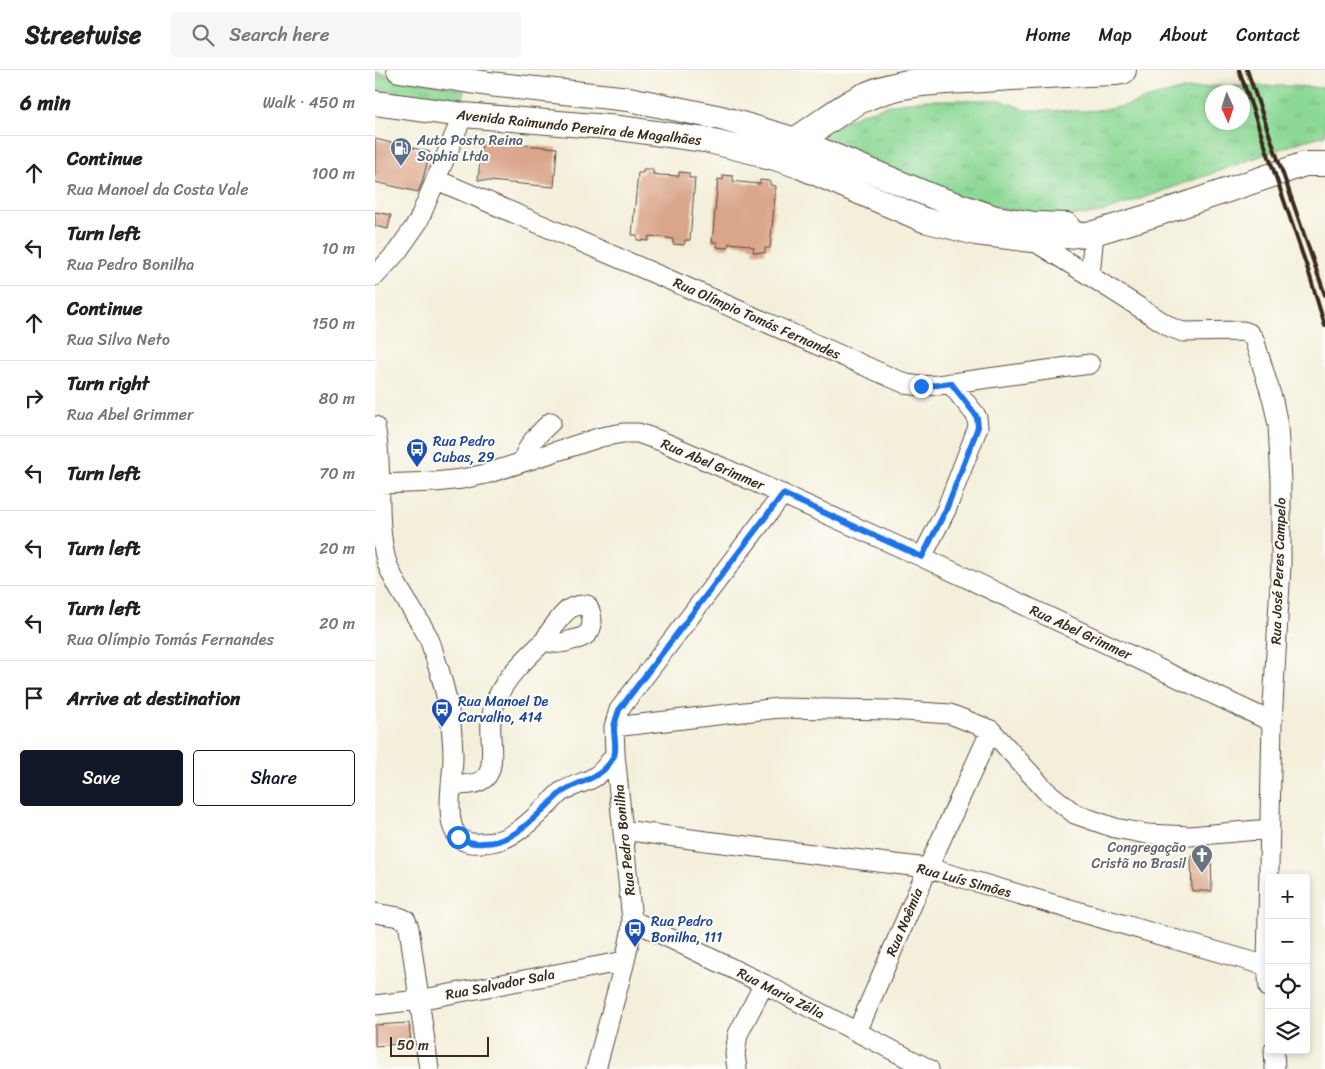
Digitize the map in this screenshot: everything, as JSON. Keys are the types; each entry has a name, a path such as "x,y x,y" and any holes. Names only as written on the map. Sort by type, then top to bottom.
{"highway":[{"path":"766,155 776,152 841,110 867,96 893,87 935,81 1122,70"}],"main road":[{"name":"Avenida Raimundo Pereira de Magalhães","path":"399,70 489,84 629,99 721,118 796,140 934,197 996,218 1035,224 1085,224 1159,203 1245,172 1308,153 1325,151"},
{"path":"463,115 471,98 489,84"},
{"name":"Avenida Raimundo Pereira de Magalhães","path":"375,103 463,115 619,128 705,140 766,155 799,166 924,220 976,233 1033,240 1094,234 1305,164 1325,164"}],"street":[{"path":"375,276 397,252 418,222 463,115"},
{"name":"Rua Olímpio Tomás Fernandes","path":"437,180 906,384 921,386 937,385 1090,364"},
{"path":"1090,276 1094,234"},
{"name":"Rua José Peres Campelo","path":"1033,240 1172,328 1183,332 1243,331 1249,333 1254,339 1273,401 1278,425 1281,566 1272,722 1267,964"},
{"path":"922,557 946,510 978,427 975,414 951,383"},
{"path":"522,462 530,444 551,422"},
{"path":"375,426 379,458 377,516 386,560 396,584 427,635 443,679 451,723 453,757 451,818 458,837 466,842 475,844 492,843 508,838 524,828 560,793 576,784 589,780 602,771 615,754"},
{"name":"Rua Abel Grimmer","path":"379,484 462,479 485,474 601,437 623,433 638,434 661,441 922,557 1272,722"},
{"path":"783,494 619,710 614,727 779,708 890,710 950,714 991,730 1046,791 1075,814 1115,828 1147,834 1189,836 1269,829"},
{"path":"375,572 396,584"},
{"path":"451,784 464,785 476,783 484,779 489,773 491,761 491,722 497,697 509,677 545,640 548,633 567,610 587,605 592,618 591,628 586,634 581,638 564,642 553,643 545,640"},
{"name":"Rua Pedro Bonilha","path":"599,1065 631,933 614,727"},
{"name":"Rua Noêmia","path":"857,1032 928,868 991,730"},
{"path":"589,780 604,785 611,790 620,802"},
{"name":"Rua Luís Simões","path":"623,830 928,868 1265,965"},
{"path":"375,913 399,916 406,920 409,928 429,1069"},
{"name":"Rua Maria Zélia","path":"631,920 764,984 929,1069"},
{"name":"Rua Salvador Sala","path":"375,1005 418,1000 625,961"},
{"path":"737,1069 735,1054 739,1034 764,984"},
{"path":"1274,1054 1275,1069"}],"green space":[{"path":"375,72 464,90 463,98 457,101 375,90"},
{"path":"1250,86 1325,88 1325,135 1300,142 1095,214 1046,217 974,204 822,139 823,131 863,113 893,104 924,100 1000,100 1026,110 1087,111 1129,105 1181,90 1205,87 1205,130 1250,130"}],"building":[{"name":"Auto Posto Reina Sophia Ltda","path":"375,139 430,152 418,192 375,182"},
{"path":"482,141 557,148 554,187 478,180"},
{"path":"643,169 653,169 653,174 659,175 679,176 679,172 689,173 689,178 695,178 690,240 685,240 684,245 673,244 673,239 668,238 649,236 648,241 637,240 637,235 632,235 638,173 643,173"},
{"path":"723,175 733,176 733,181 760,184 760,180 770,181 770,185 776,186 770,248 765,248 765,253 753,252 754,247 749,245 729,243 728,248 717,247 717,242 712,242 718,179 723,180"},
{"path":"375,212 391,215 388,229 375,226"},
{"name":"Congregação Cristã no Brasil","path":"1191,856 1211,856 1212,891 1192,891"},
{"path":"409,1023 411,1043 375,1046 375,1025"}],"railway":[{"path":"1239,70 1308,270 1325,326"},
{"path":"1247,70 1325,295"}],"place":[{"name":"Auto Posto Reina Sophia Ltda","path":"401,167"},
{"name":"Rua Pedro Cubas, 29","path":"417,468"},
{"name":"Rua Manoel De Carvalho, 414","path":"442,728"},
{"name":"Congregação Cristã no Brasil","path":"1202,874"},
{"name":"Rua Pedro Bonilha, 111","path":"635,948"}],"route":[{"path":"458,837 466,842 475,844 492,843 508,838 524,828 560,793 597,776 602,771 615,754 614,727 619,710 783,494 922,557 946,510 978,427 978,422 969,406 951,383 921,386"}]}
